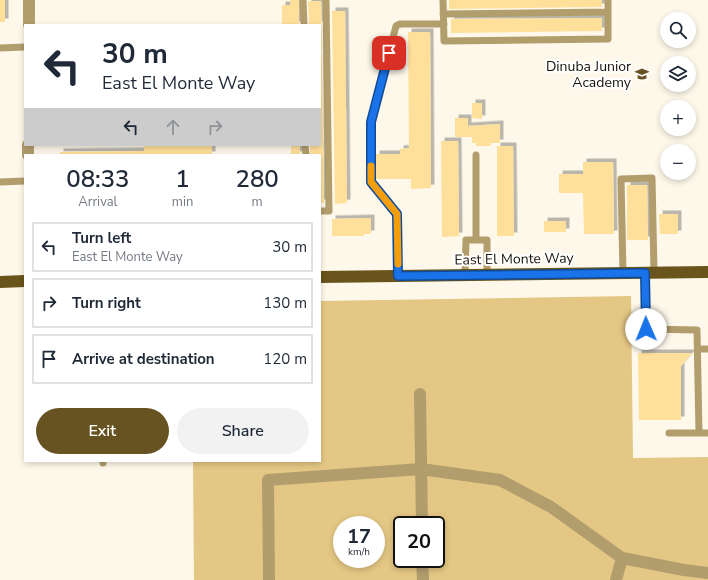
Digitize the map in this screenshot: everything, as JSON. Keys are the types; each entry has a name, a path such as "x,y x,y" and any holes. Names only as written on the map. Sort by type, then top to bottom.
{"main road":[{"name":"East El Monte Way","path":"321,277 708,272"},
{"path":"0,282 24,281"}],"street":[{"path":"29,0 29,24"},
{"path":"420,394 422,516"},
{"path":"269,580 268,480 421,469 500,480 551,507 622,558 708,573"},
{"path":"616,580 622,558"},
{"path":"422,568 423,580"}],"lane":[{"path":"303,0 304,24"},
{"path":"321,211 329,210 326,0"},
{"path":"443,0 444,41 608,39 608,0"},
{"path":"443,14 608,12"},
{"path":"398,276 397,214 371,182 371,122 396,26 400,24 444,24"},
{"path":"0,48 24,47"},
{"path":"476,155 476,240"},
{"path":"623,273 621,179 652,178 650,272 646,329 697,330 699,433"},
{"path":"0,182 24,181"},
{"path":"465,275 466,240 487,240 487,275"},
{"path":"698,349 708,349"},
{"path":"668,433 708,433"}],"shaded area":[{"path":"631,296 633,458 708,457 708,580 194,580 193,462 321,462 321,301"}],"building":[{"path":"0,0 5,0 5,22 0,22"},
{"path":"290,0 299,0 299,24 282,24 282,5 290,5"},
{"path":"449,0 602,0 602,7 449,9"},
{"path":"308,1 321,1 322,50 321,24 309,24"},
{"path":"332,11 345,11 347,203 335,204"},
{"path":"602,18 602,31 451,33 451,19"},
{"path":"408,32 430,32 431,188 411,189 411,179 376,179 376,154 400,154 400,149 409,148"},
{"path":"322,52 324,203 321,203 321,154 310,154 310,146 321,146"},
{"path":"472,103 482,103 482,119 472,118"},
{"path":"455,118 468,118 468,126 500,124 500,143 491,143 491,146 476,146 476,143 472,143 472,137 455,137"},
{"path":"441,141 458,141 459,236 442,237"},
{"path":"144,146 212,146 212,154 60,154 60,152 144,151"},
{"path":"291,146 300,146 300,154 291,154"},
{"path":"497,146 513,146 514,236 497,236"},
{"path":"583,162 613,162 614,234 584,234 583,193 559,193 559,174 583,174"},
{"path":"627,185 647,185 648,240 627,240"},
{"path":"659,214 678,214 678,234 660,234"},
{"path":"371,218 371,234 364,234 364,236 332,236 332,219"},
{"path":"544,221 566,221 566,232 544,232"},
{"path":"638,353 692,353 681,366 681,420 639,420"}],"slow traffic":[{"path":"371,166 371,182 397,214 398,264"}],"place":[{"name":"Dinuba Junior Academy","path":"642,74"}],"route":[{"path":"389,53 371,122 371,182 397,214 398,276 645,273 646,329"}]}
